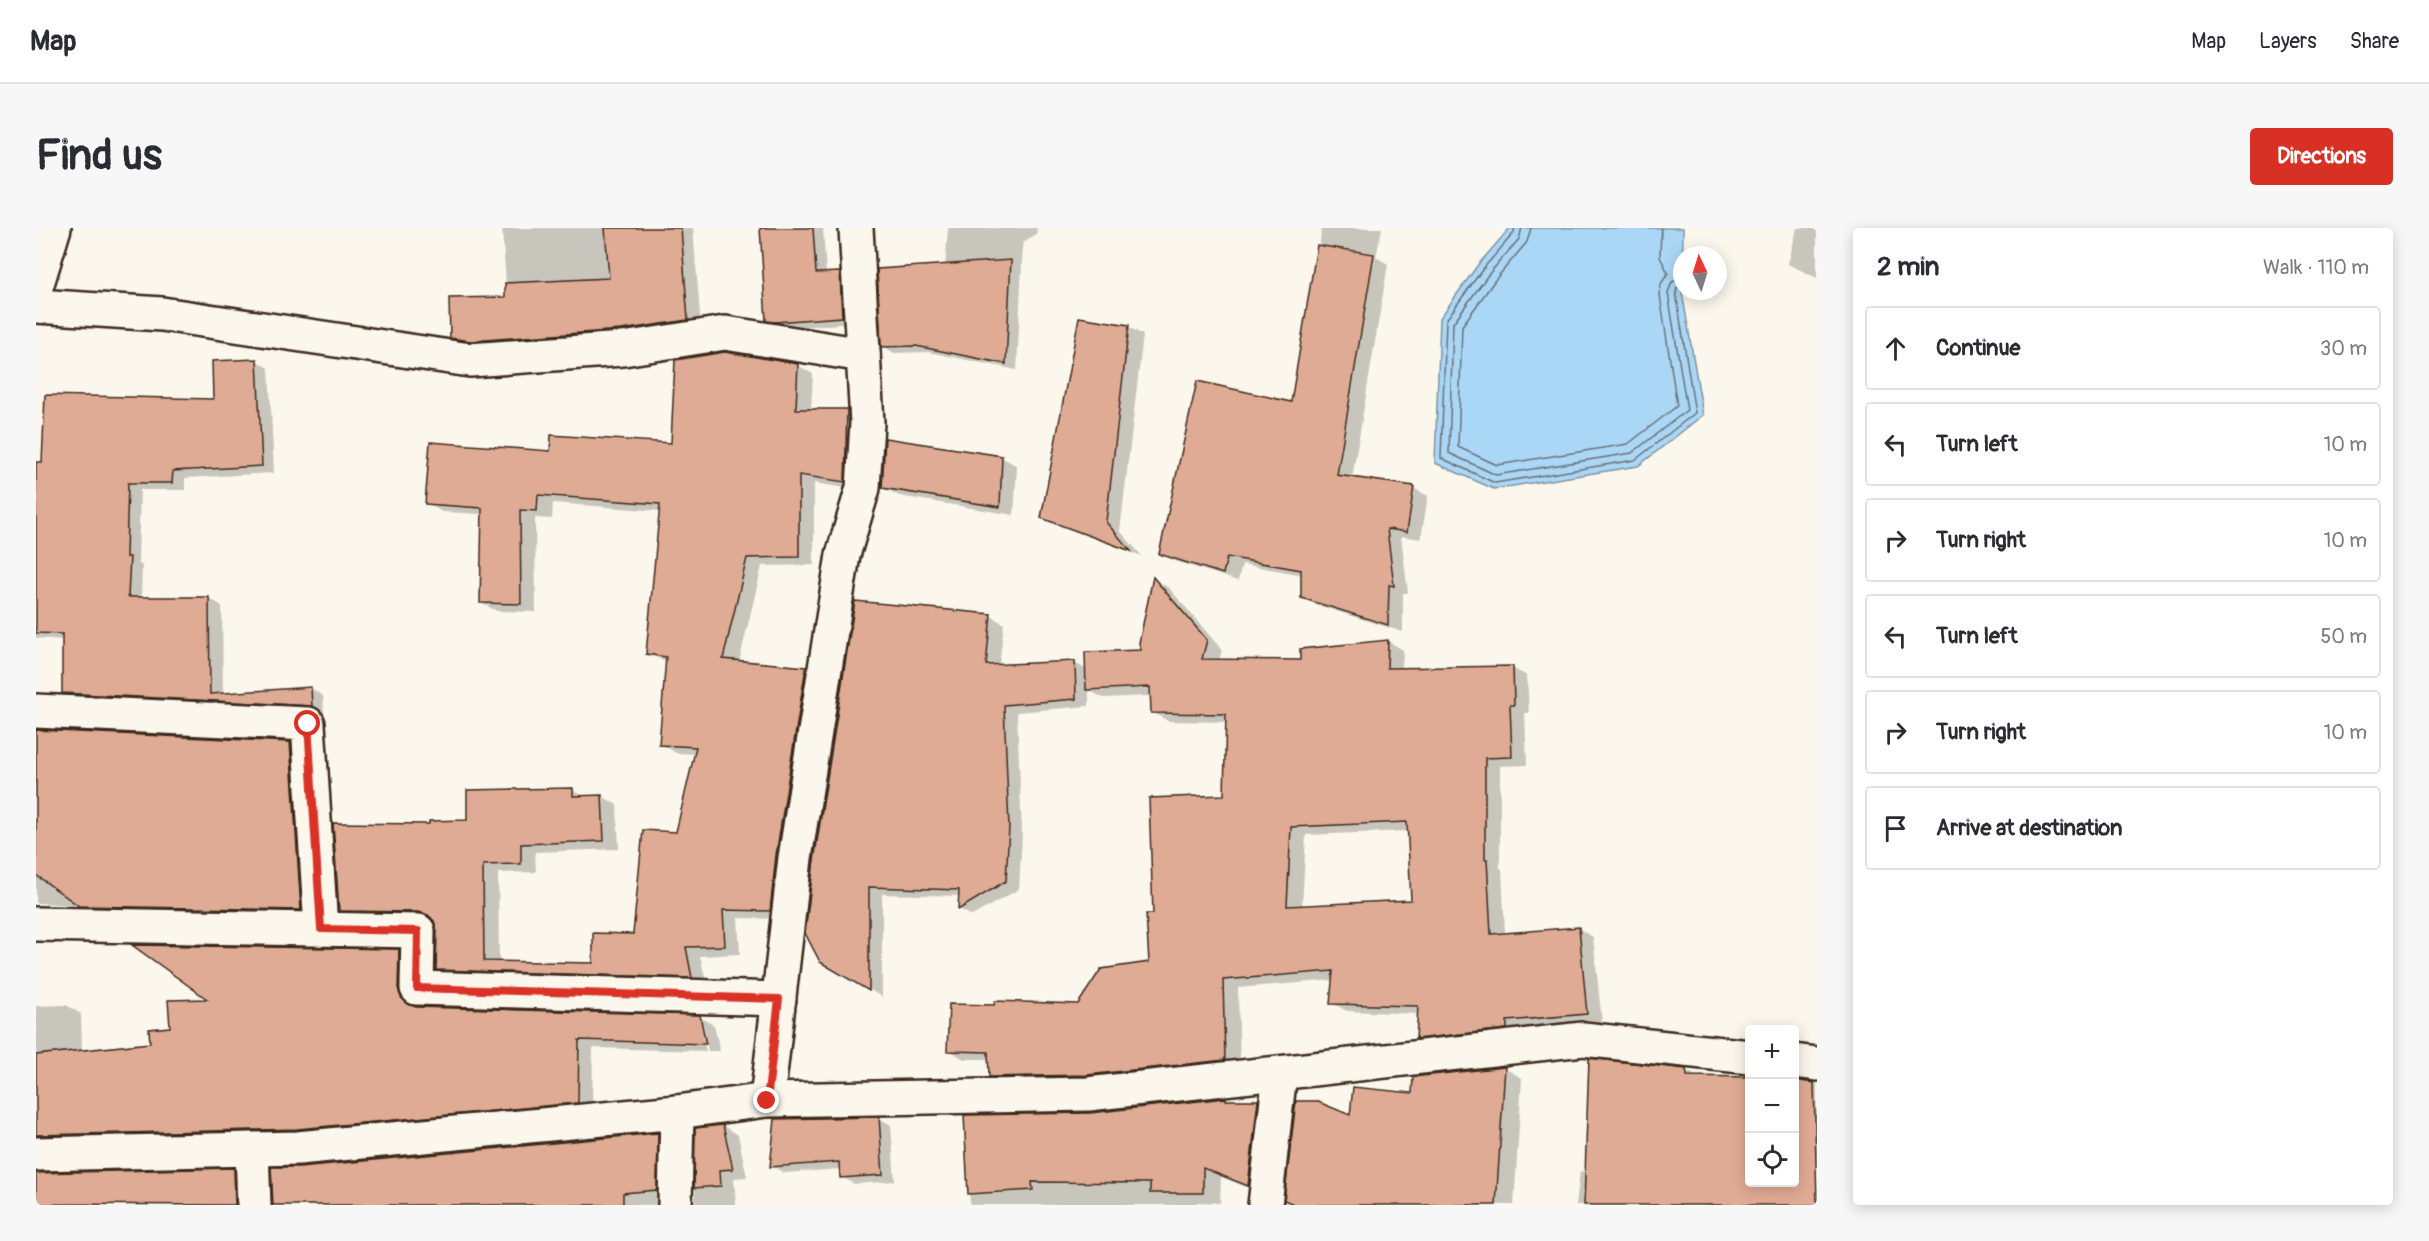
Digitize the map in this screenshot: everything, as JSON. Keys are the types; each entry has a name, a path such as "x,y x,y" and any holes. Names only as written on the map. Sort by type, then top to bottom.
{"street":[{"path":"36,288 54,228"},
{"path":"767,1101 795,858 843,555 863,488 867,423 856,228"},
{"path":"36,306 162,314 470,360 623,349 725,333 863,355"},
{"path":"36,711 308,724 321,929"},
{"path":"36,924 418,931 417,988 779,999"},
{"path":"36,1154 298,1148 677,1112 767,1101 1088,1094 1583,1039 1745,1057"},
{"path":"1799,1062 1817,1064"},
{"path":"1265,1205 1280,1073"},
{"path":"675,1205 677,1112"},
{"path":"252,1150 254,1205"}],"water":[{"path":"1510,228 1683,228 1683,246 1673,246 1673,300 1683,300 1703,415 1638,466 1494,489 1435,463 1440,318 1477,266"}],"building":[{"path":"605,228 681,228 688,320 621,330 471,341 450,338 449,298 505,297 505,283 609,278"},
{"path":"760,228 813,228 816,273 840,272 842,317 766,321"},
{"path":"1317,245 1374,254 1337,475 1414,486 1407,532 1387,529 1394,586 1389,585 1388,625 1301,598 1301,570 1227,557 1223,574 1159,554 1197,381 1291,402"},
{"path":"1011,260 1006,364 916,346 881,347 877,269"},
{"path":"1079,317 1129,325 1106,522 1131,551 1041,518"},
{"path":"725,352 798,364 796,409 847,409 845,482 799,475 799,557 747,558 723,659 806,667 776,855 770,911 723,910 725,946 686,947 692,978 436,970 437,931 434,921 428,915 418,912 339,911 333,823 429,824 429,821 467,820 467,790 573,788 573,796 602,795 604,841 521,844 521,864 483,865 484,961 593,963 593,933 633,934 643,830 676,832 696,747 659,745 666,657 646,654 660,504 538,495 537,511 520,510 521,604 480,603 482,508 425,504 430,442 550,451 551,435 671,443 675,360"},
{"path":"257,359 262,466 173,471 172,483 128,483 126,557 130,557 128,597 209,597 210,694 311,687 312,706 62,693 62,634 36,633 36,462 42,462 45,395 213,399 212,361"},
{"path":"885,438 1002,456 1000,507 882,488"},
{"path":"1153,577 1207,640 1202,659 1300,660 1300,649 1388,640 1387,668 1513,666 1514,705 1510,705 1512,757 1485,758 1485,859 1487,859 1491,934 1579,927 1587,1014 1507,1021 1507,1029 1416,1039 1418,1006 1330,1004 1333,971 1223,980 1225,1060 1087,1075 989,1077 988,1052 947,1051 949,1004 994,1005 995,1001 1078,1004 1101,969 1149,962 1146,914 1153,914 1149,798 1224,795 1226,714 1151,713 1150,687 1086,690 1085,652 1141,650 1139,643","holes":["1407,822 1411,900 1287,906 1291,827"]},
{"path":"855,601 991,614 986,665 1075,661 1076,699 1004,705 1009,827 1006,881 958,910 959,890 869,887 869,991 820,962 805,933 814,861"},
{"path":"36,730 290,742 301,910 79,906 36,875"},
{"path":"132,945 399,949 398,988 401,997 408,1004 416,1007 700,1015 706,1044 579,1040 578,1103 297,1129 36,1135 36,1055 150,1043 149,1029 170,1027 168,1000 207,999"},
{"path":"1589,1058 1686,1069 1687,1076 1745,1077 1745,1187 1799,1187 1799,1081 1814,1083 1817,1205 1584,1205"},
{"path":"1505,1067 1496,1205 1296,1205 1284,1200 1296,1101 1316,1101 1350,1115 1353,1087 1412,1093 1413,1077"},
{"path":"1226,1098 1226,1100 1258,1100 1248,1186 1203,1168 1203,1193 1150,1193 1150,1183 1032,1182 1033,1190 968,1194 964,1115 1090,1113"},
{"path":"879,1117 883,1175 840,1178 839,1162 770,1167 775,1119"},
{"path":"723,1125 733,1169 720,1170 721,1186 694,1188 695,1128"},
{"path":"658,1133 657,1190 623,1193 623,1205 273,1205 271,1167 300,1167"},
{"path":"234,1168 235,1205 36,1204 36,1173"}],"route":[{"path":"308,724 321,929 418,931 417,988 779,999 767,1101"}]}
